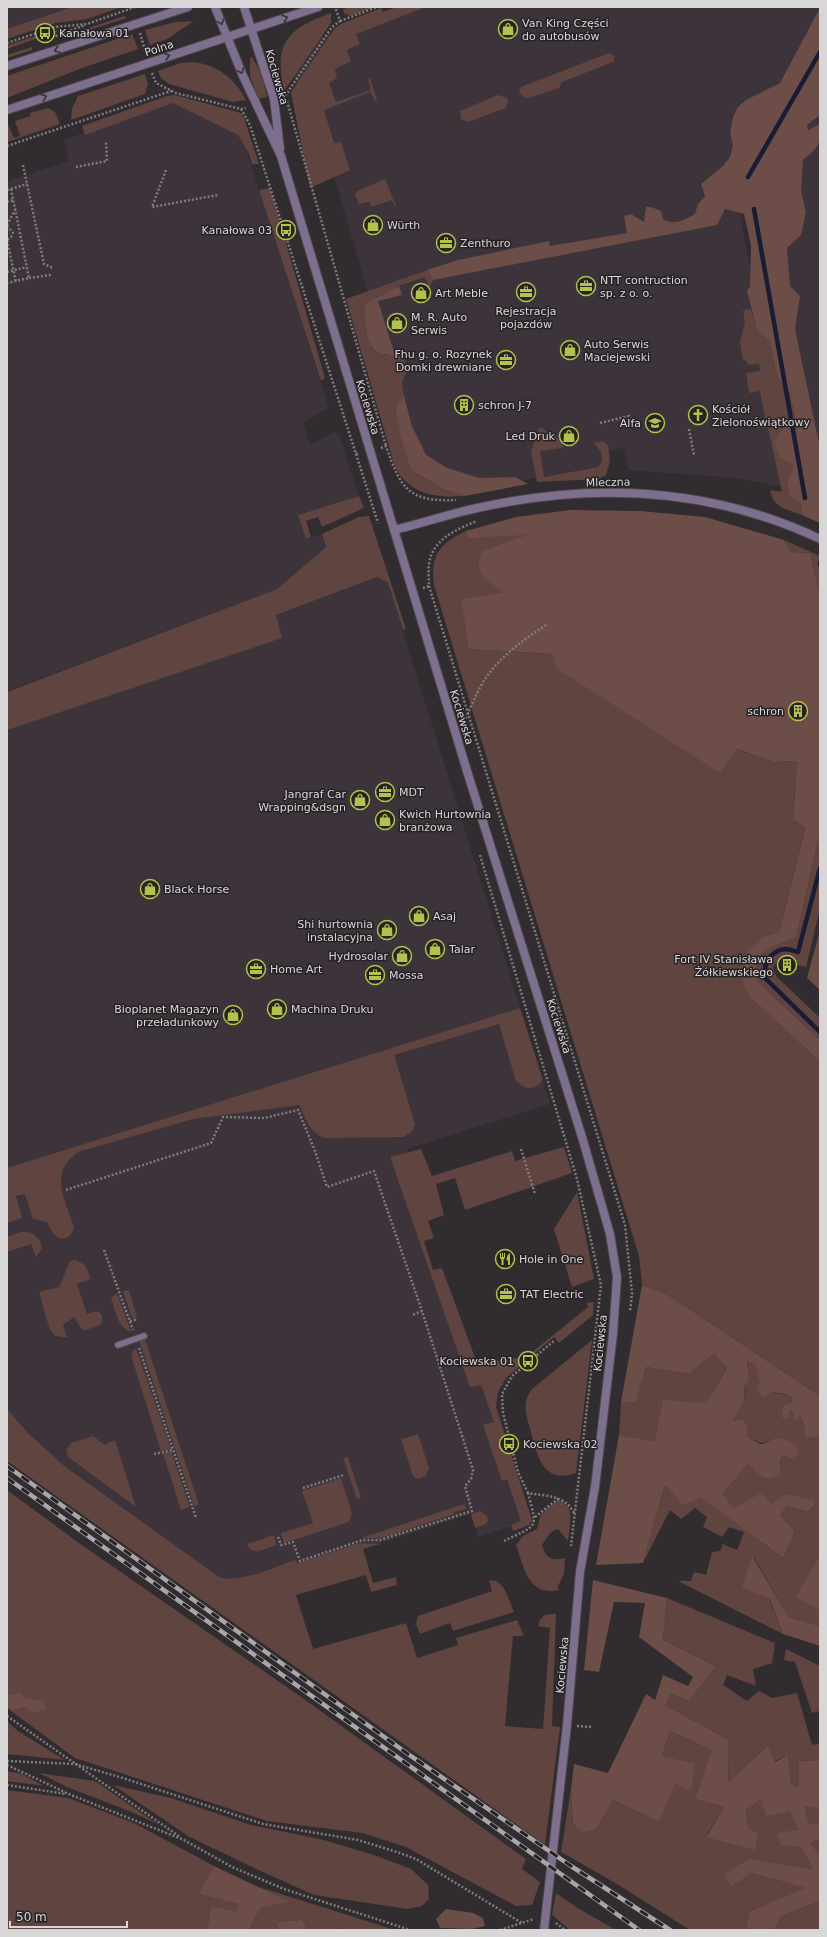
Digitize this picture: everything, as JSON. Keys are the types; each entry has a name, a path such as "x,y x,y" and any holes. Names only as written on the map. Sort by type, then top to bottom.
{"street":[{"path":"7,66 188,7"},
{"name":"Kociewska","path":"215,7 226,38 281,156 456,737 582,1137 610,1234 617,1277 613,1334 595,1480 580,1572 567,1725 544,1930"},
{"name":"Kociewska","path":"244,7 274,99 281,156"},
{"name":"Polna","path":"7,110 318,7"},
{"name":"Mleczna","path":"394,530 480,507 519,500 564,495 623,492 670,496 731,506 767,517 820,539"}],"lane":[{"path":"118,1345 144,1336"}],"path":[{"path":"44,40 136,7"},
{"path":"335,7 340,21"},
{"path":"274,99 286,96 332,27 340,21 377,7"},
{"path":"131,9 156,83 172,91 241,109 250,125 356,454 386,446"},
{"path":"7,43 55,27 87,24"},
{"path":"7,146 172,91"},
{"path":"286,96 386,446 396,474 405,487 416,496 435,501 460,500"},
{"path":"76,167 107,161 106,142"},
{"path":"24,165 44,264 53,268"},
{"path":"166,170 152,207 218,195"},
{"path":"7,190 27,184"},
{"path":"11,189 29,278"},
{"path":"7,202 13,200"},
{"path":"15,210 7,226 13,233 7,240 16,282"},
{"path":"7,272 27,267"},
{"path":"7,283 29,278 51,276"},
{"path":"600,423 630,416 632,424"},
{"path":"689,430 694,455"},
{"path":"429,586 625,1225 632,1293 630,1312"},
{"path":"456,737 487,676 499,661 528,637 548,624"},
{"path":"479,854 577,1179 601,1285 571,1551"},
{"path":"66,1190 211,1143 223,1117 264,1118 298,1110 315,1151 327,1187 374,1171 422,1311 473,1470 471,1479 465,1486 472,1511 380,1540 363,1540 300,1561 293,1542 281,1545 278,1537"},
{"path":"521,1149 535,1194"},
{"path":"104,1250 136,1338 172,1450 196,1518"},
{"path":"412,1315 422,1311"},
{"path":"130,1321 138,1319"},
{"path":"504,1541 530,1528 534,1524 534,1517 528,1493 518,1472 503,1414 502,1394 512,1376 555,1340"},
{"path":"154,1454 172,1450"},
{"path":"303,1488 344,1475"},
{"path":"528,1493 559,1498 568,1504 575,1514"},
{"path":"534,1517 559,1498"},
{"path":"7,1716 184,1840 232,1867 284,1889 410,1930"},
{"path":"567,1725 591,1727"},
{"path":"7,1761 76,1764 263,1824 358,1840 397,1852 416,1859 522,1923"},
{"path":"7,1765 71,1795 184,1840"},
{"path":"7,1785 71,1795"},
{"path":"500,1930 545,1915"}],"shaded area":[{"path":"7,7 72,7 7,29"},
{"path":"72,7 122,7 87,19 56,23 7,39 7,29"},
{"path":"353,7 375,7 350,16 344,13 343,9"},
{"path":"397,7 426,7 356,34 360,44 347,50 351,61 335,69 337,78 329,83 336,102 371,90 368,79 370,78 377,100 375,101 370,92 324,110 334,143 341,142 350,170 310,188 291,92 335,28 341,24 381,8 383,12"},
{"path":"408,7 820,7 820,23 732,180 740,214 791,491 784,487 735,478 629,470 624,448 601,452 602,461 598,467 477,489 417,462 322,134 318,136 284,51"},
{"path":"820,8 820,115 807,125 808,130 820,124 820,137 818,145 803,160 801,191 806,212 801,235 787,248 790,286 800,296 795,329 820,448 820,523 802,515 801,504 790,496 787,482 794,466 779,457 774,441 785,426 797,429 790,393 778,379 769,341 757,330 747,290 750,287 751,245 744,214 725,209 717,225 433,280 427,270 458,260 549,241 550,246 627,233 624,216 631,214 644,222 646,207 651,207 661,211 663,219 671,222 683,220 695,214 698,204 705,196 701,184 723,166 730,157 733,145 730,133 733,117 738,107 746,100 780,83"},
{"path":"331,13 331,23 284,91 281,74 281,61 283,49 287,40 294,32 304,25"},
{"path":"124,16 127,18 71,36 68,35"},
{"path":"194,21 167,39 150,45 145,30 175,22"},
{"path":"67,28 7,49 7,46 11,44"},
{"path":"132,34 138,49 82,68 7,98 7,76"},
{"path":"32,47 32,50 7,58 7,55"},
{"path":"609,53 615,56 613,62 562,82 559,88 529,98 523,97 519,91 521,87"},
{"path":"252,57 261,73 267,97 258,99 250,76 250,58"},
{"path":"193,62 210,66 231,79 242,92 246,100 233,102 169,84 161,78 158,71 181,63"},
{"path":"145,74 148,84 145,94 71,120 72,109 78,96"},
{"path":"820,88 820,504 758,189"},
{"path":"175,95 241,113 259,164 252,164 249,154 238,135 173,103 85,135 82,126 167,96"},
{"path":"498,95 507,98 508,102 506,108 468,122 461,119 460,111"},
{"path":"173,100 241,134 329,408 303,422 310,445 334,432 339,434 359,496 298,515 306,539 322,534 326,547 277,589 7,691 7,181 69,161 64,140"},
{"path":"48,108 55,112 60,124 7,142 7,122 14,138 20,136 15,121 31,116 30,113"},
{"path":"385,179 396,206 395,207 392,200 372,207 369,202 359,204 355,195 357,191"},
{"path":"270,188 325,378 321,381 259,190"},
{"path":"427,270 433,280 429,288 425,277 399,286 365,304 372,349 387,355 403,353 407,371 402,383 404,396 395,409 411,470 443,489 465,496 444,496 425,493 408,484 395,467 346,299"},
{"path":"399,286 402,295 378,301 395,355 381,354 373,349 370,344 366,323 365,304"},
{"path":"751,309 757,330 769,341 778,379 790,393 797,430 779,457 794,466 790,496 801,504 802,515 777,504 774,501 770,490 782,492 768,428 757,428 754,422 765,419 760,391 749,393 746,373 760,371 759,364 748,365 746,360 743,361 740,341 745,323 743,310"},
{"path":"404,396 412,426 426,455 447,468 479,478 515,477 528,484 465,496 443,489 411,470 401,437 395,408"},
{"path":"540,427 562,441 563,448 540,451 544,477 598,467 602,461 601,452 594,443 603,441 608,445 610,461 606,475 599,479 537,482 531,451"},
{"path":"359,496 364,508 322,527 318,517 306,521 311,537 306,539 298,515"},
{"path":"570,510 640,511 705,517 784,540 791,552 810,553 820,596 820,832 796,938 771,947 761,956 758,962 757,981 820,1040 820,1062 752,999 744,986 742,972 748,950 762,937 779,932 805,828 793,820 797,761 773,762 737,749 720,773 556,668 553,654 469,649 461,599 503,593 480,571 479,559 482,551 527,535 468,538 466,531 516,517"},
{"path":"369,516 406,629 403,630 388,583 377,577 276,615 282,638 7,730 7,692 277,589 326,547 322,534 359,517"},
{"path":"466,531 469,537 529,534 503,593 469,649 553,654 720,773 736,749 773,762 797,761 793,820 805,828 779,932 762,937 748,950 752,999 820,1062 820,1396 668,1295 642,1285 639,1256 434,585 434,566 439,551 449,540"},
{"path":"784,540 820,556 820,596 810,553 791,552"},
{"path":"377,577 388,583 550,1104 407,1149 418,1184 407,1188 466,1376 479,1372 528,1521 478,1537 471,1514 363,1549 240,1604 7,1437 7,717"},
{"path":"820,832 820,909 806,967 780,961 773,967 776,976 820,1018 820,1040 757,981 757,970 761,955 766,950 796,938"},
{"path":"820,930 820,990 807,978"},
{"path":"520,1008 543,1080 536,1086 527,1088 516,1081 499,1024 394,1055 415,1124 412,1132 403,1137 325,1138 315,1133 306,1120 299,1105 193,1119 78,1152 69,1160 63,1169 61,1178 63,1197 74,1227 68,1237 61,1239 54,1235 47,1222 33,1219 25,1194 16,1196 22,1218 7,1223 7,1168"},
{"path":"564,1147 572,1173 465,1210 455,1178 436,1184 444,1215 428,1221 434,1238 424,1241 433,1270 442,1268 477,1363 526,1357 588,1307 586,1303 594,1302 593,1315 559,1343 554,1337 506,1378 498,1392 496,1407 532,1520 529,1525 513,1531 511,1525 521,1521 507,1479 502,1481 483,1425 494,1422 481,1385 470,1387 390,1157 421,1149 432,1176 512,1151 515,1161"},
{"path":"577,1192 594,1279 572,1287 554,1229"},
{"path":"21,1232 33,1234 40,1241 42,1249 36,1257 31,1244 7,1252 7,1237"},
{"path":"76,1260 85,1265 91,1279 77,1284 87,1314 99,1312 102,1315 102,1322 98,1326 83,1331 74,1317 63,1325 67,1337 57,1336 52,1332 45,1315 39,1292 59,1287 70,1261"},
{"path":"642,1285 668,1295 820,1396 820,1436 816,1438 811,1436 807,1438 804,1435 805,1426 800,1417 797,1420 794,1419 793,1413 789,1411 789,1418 784,1419 782,1417 783,1405 789,1405 793,1399 786,1394 780,1393 771,1392 765,1397 759,1394 757,1389 760,1383 758,1378 758,1370 747,1361 749,1381 744,1385 744,1399 733,1421 743,1420 747,1427 747,1436 761,1444 773,1439 781,1438 794,1444 799,1449 798,1455 792,1459 785,1455 780,1459 781,1473 775,1477 767,1479 759,1475 748,1464 723,1494 734,1508 761,1493 771,1504 787,1494 814,1500 815,1505 808,1512 787,1506 780,1515 795,1532 783,1558 700,1497 683,1506 665,1485 643,1563 596,1565 619,1435 655,1441 663,1400 706,1403 727,1368 714,1354 689,1374 646,1367 636,1402 621,1402"},
{"path":"129,1290 137,1317 132,1318 123,1291"},
{"path":"117,1293 131,1332 123,1327 116,1313 111,1298"},
{"path":"145,1339 199,1505 194,1506 139,1340"},
{"path":"592,1340 576,1473 565,1476 557,1475 550,1472 540,1461 527,1418 526,1400 532,1389"},
{"path":"136,1348 171,1449 161,1451 132,1359 132,1352"},
{"path":"714,1354 727,1368 706,1403 655,1441 619,1435 621,1402 636,1401 646,1367 689,1374"},
{"path":"747,1360 757,1368 771,1392 788,1395 793,1399 789,1405 789,1411 803,1420 806,1430 816,1438 820,1436 820,1554 797,1596 820,1611 820,1626 789,1617 753,1556 783,1634 678,1581 691,1581 694,1572 706,1575 712,1552 720,1551 723,1544 737,1550 744,1532 729,1527 722,1537 703,1527 707,1517 695,1508 681,1519 670,1510 643,1563 665,1485 683,1506 699,1496 783,1558 795,1532 780,1515 787,1506 808,1512 815,1506 771,1504 761,1494 734,1508 723,1494 748,1464 766,1479 781,1465 780,1459 785,1455 773,1439 763,1443 757,1441 747,1436 747,1427 733,1421 745,1397 746,1391 744,1385 748,1369"},
{"path":"7,1409 27,1432 63,1465 219,1577 227,1579 247,1577 295,1560 298,1563 360,1543 380,1544 363,1549 373,1583 396,1577 397,1585 371,1592 366,1575 296,1595 313,1649 406,1623 417,1658 458,1645 456,1638 517,1620 524,1636 513,1636 505,1726 543,1729 550,1628 538,1626 540,1620 544,1616 556,1614 552,1726 560,1727 545,1845 7,1461"},
{"path":"418,1434 429,1468 426,1476 418,1479 413,1476 401,1439"},
{"path":"93,1436 105,1445 115,1440 136,1507 68,1457 66,1450 71,1443"},
{"path":"171,1451 190,1507 181,1510 163,1453"},
{"path":"348,1457 361,1498 357,1499 343,1458"},
{"path":"341,1478 352,1513 349,1522 284,1543 281,1533 313,1523 302,1491"},
{"path":"7,1490 79,1543 304,1699 526,1859 522,1869 540,1882 532,1905 516,1906 406,1847 362,1833 267,1821 75,1758 11,1711 24,1707 33,1713 21,1692 7,1695"},
{"path":"557,1500 563,1502 570,1511 570,1523 568,1541 558,1529 551,1532 542,1545 545,1553 550,1558 565,1558 564,1574 558,1586 559,1590 549,1591 540,1589 534,1585 525,1571 516,1545 523,1536 537,1529 541,1514"},
{"path":"464,1504 466,1509 454,1512 454,1514 382,1538 361,1538"},
{"path":"481,1511 487,1516 488,1521 486,1524 475,1528 471,1514"},
{"path":"274,1535 276,1545 257,1552 250,1549 247,1544"},
{"path":"820,1554 820,1611 796,1597"},
{"path":"752,1556 789,1617 820,1626 820,1646 783,1634 770,1599 742,1588"},
{"path":"489,1580 499,1583 502,1586 508,1596 514,1612 453,1631 450,1623 420,1634 416,1624 418,1616 492,1591"},
{"path":"593,1580 667,1598 663,1640 716,1666 689,1701 670,1694 665,1705 729,1740 728,1783 768,1746 775,1762 788,1755 791,1783 799,1787 799,1761 820,1760 820,1808 805,1806 809,1824 820,1823 820,1839 810,1843 820,1855 820,1901 780,1917 775,1930 751,1930 746,1927 750,1911 806,1888 751,1873 731,1887 724,1874 749,1859 813,1870 801,1847 781,1846 776,1833 799,1829 789,1811 766,1816 761,1799 746,1810 748,1828 758,1834 755,1850 706,1837 724,1807 695,1799 711,1750 670,1731 662,1756 695,1764 691,1790 675,1784 659,1822 613,1800 596,1829 583,1832 573,1824 571,1789 574,1764 608,1773 646,1694 655,1700 663,1675 688,1686 693,1677 639,1637 645,1603 614,1602 599,1672 584,1670"},
{"path":"667,1598 775,1643 772,1663 753,1669 756,1686 727,1675 723,1685 747,1701 759,1691 772,1698 797,1693 812,1745 820,1743 820,1760 799,1761 799,1787 791,1783 788,1755 728,1783 729,1740 665,1705 669,1694 689,1701 716,1666 663,1640"},
{"path":"786,1649 820,1666 820,1711 812,1713 795,1662 784,1660"},
{"path":"21,1692 25,1698 44,1701 46,1710 33,1713 24,1707 11,1711 7,1707 7,1695"},
{"path":"7,1721 18,1731 65,1760 7,1754"},
{"path":"670,1731 711,1750 695,1799 724,1807 706,1836 748,1828 746,1809 761,1799 789,1811 799,1829 777,1833 781,1846 801,1847 813,1870 751,1873 807,1888 750,1911 746,1927 751,1930 690,1930 617,1884 561,1852 571,1789 573,1824 596,1829 613,1800 659,1822 662,1756"},
{"path":"7,1771 22,1774 44,1786 7,1781"},
{"path":"39,1773 95,1781 159,1825 134,1813 67,1787"},
{"path":"113,1785 171,1798 251,1825 324,1840 374,1855 411,1869 428,1885 429,1899 422,1906 408,1909 314,1895 188,1836"},
{"path":"7,1790 68,1798 134,1823 214,1866 200,1894 238,1904 236,1911 211,1906 207,1930 7,1930"},
{"path":"805,1805 820,1808 820,1823 809,1824"},
{"path":"820,1839 820,1855 810,1843"},
{"path":"214,1866 290,1902 261,1908 249,1929 253,1930 207,1930 211,1906 236,1911 238,1904 199,1894"},
{"path":"259,1887 395,1930 345,1930 340,1928 340,1930 308,1930 302,1920 277,1922 278,1930 249,1929 261,1908 289,1902"},
{"path":"556,1893 579,1909 616,1930 570,1930 552,1915"},
{"path":"820,1901 820,1930 775,1930 780,1917"},
{"path":"446,1909 473,1913 483,1918 485,1926 472,1929 440,1928 436,1919"},
{"path":"302,1920 308,1930 278,1930 277,1922"}],"waterway":[{"path":"748,177 820,52"},
{"path":"754,209 805,498"},
{"path":"820,868 798,952 785,949 775,952 766,963 765,968 765,978 820,1032"}],"railway":[{"path":"7,1466 408,1754 571,1866 670,1930"},
{"path":"7,1478 639,1930"}],"place":[{"name":"Van King Części do autobusów","path":"508,29"},
{"name":"Kanałowa 01","path":"45,33"},
{"name":"Würth","path":"373,225"},
{"name":"Kanałowa 03","path":"286,230"},
{"name":"Zenthuro","path":"446,243"},
{"name":"NTT contruction sp. z o. o.","path":"586,286"},
{"name":"Rejestracja pojazdów","path":"526,292"},
{"name":"Art Meble","path":"421,293"},
{"name":"M. R. Auto Serwis","path":"397,323"},
{"name":"Auto Serwis Maciejewski","path":"570,350"},
{"name":"Fhu g. o. Rozynek Domki drewniane","path":"506,360"},
{"name":"schron J-7","path":"464,405"},
{"name":"Kościół Zielonoświątkowy","path":"698,415"},
{"name":"Alfa","path":"655,423"},
{"name":"Led Druk","path":"569,436"},
{"name":"schron","path":"798,711"},
{"name":"MDT","path":"385,792"},
{"name":"Jangraf Car Wrapping&dsgn","path":"360,800"},
{"name":"Kwich Hurtownia branżowa","path":"385,820"},
{"name":"Black Horse","path":"150,889"},
{"name":"Asaj","path":"419,916"},
{"name":"Shi hurtownia instalacyjna","path":"387,930"},
{"name":"Talar","path":"435,949"},
{"name":"Hydrosolar","path":"402,956"},
{"name":"Fort IV Stanisława Żółkiewskiego","path":"787,965"},
{"name":"Home Art","path":"256,969"},
{"name":"Mossa","path":"375,975"},
{"name":"Machina Druku","path":"277,1009"},
{"name":"Bioplanet Magazyn przeładunkowy","path":"233,1015"},
{"name":"Hole in One","path":"505,1259"},
{"name":"TAT Electric","path":"506,1294"},
{"name":"Kociewska 01","path":"528,1361"},
{"name":"Kociewska 02","path":"509,1444"}]}
